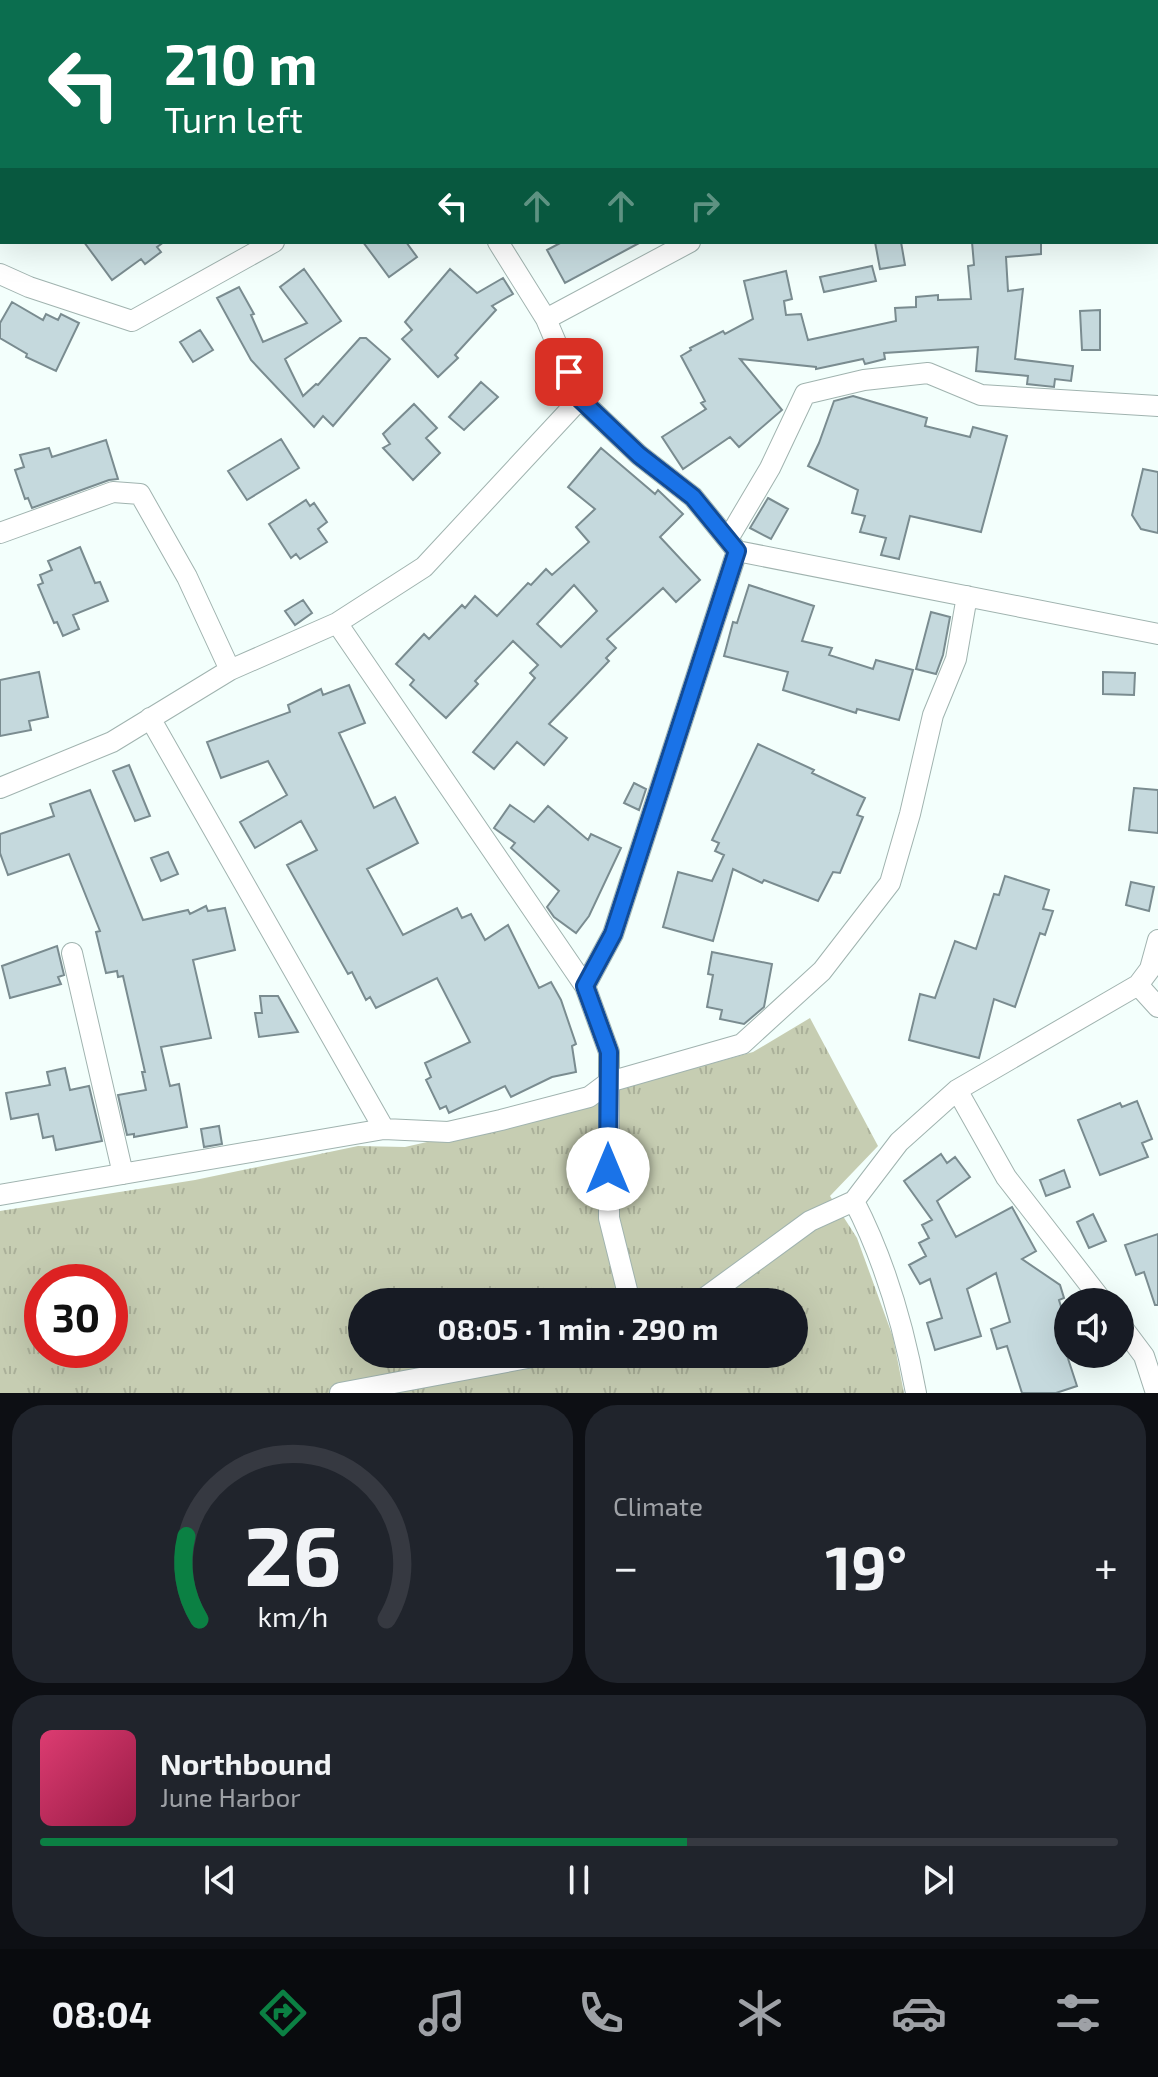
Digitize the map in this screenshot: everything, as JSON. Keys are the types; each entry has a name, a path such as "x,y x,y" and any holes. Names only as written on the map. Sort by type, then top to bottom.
{"street":[{"path":"0,274 29,287 132,321 270,244"},
{"path":"499,244 546,319 580,399 639,455 693,497 733,545 1158,634"},
{"path":"546,319 686,244"},
{"path":"585,986 613,934 733,545 805,394 864,380 928,373 981,395 1158,406"},
{"path":"0,788 112,742 230,670 337,623 424,567 580,399"},
{"path":"0,533 113,492 140,494 187,577 230,670"},
{"path":"0,1195 384,1129 448,1132 589,1097 609,1082 742,1044 822,971 890,883 933,715 956,659 967,596"},
{"path":"337,623 585,986 609,1052 609,1218 626,1288"},
{"path":"150,718 384,1129"},
{"path":"718,1288 810,1221 854,1201 899,1142 957,1090 1138,985 1150,969 1158,940"},
{"path":"72,953 123,1174"},
{"path":"1138,985 1158,1007"},
{"path":"957,1090 1006,1177 1092,1288"},
{"path":"854,1201 872,1236 886,1277 907,1348 916,1393"},
{"path":"1134,1343 1144,1356 1156,1393"},
{"path":"340,1393 474,1368"}],"green space":[{"path":"810,1018 878,1146 830,1196 857,1238 893,1337 904,1393 0,1393 0,1211 195,1180 358,1146 405,1147 573,1109 619,1089 753,1052"}],"building":[{"path":"85,244 161,244 157,247 161,252 145,264 141,259 112,280"},
{"path":"364,244 407,244 417,257 389,277"},
{"path":"558,244 637,244 565,283 547,250"},
{"path":"875,244 901,244 905,265 880,269"},
{"path":"972,244 1041,244 1041,254 1006,257 1008,291 1023,289 1015,359 1073,366 1071,381 1055,379 1054,387 1027,384 1028,376 976,371 978,347 884,353 885,359 865,364 863,359 816,369 740,359 782,410 739,447 730,437 683,469 662,437 706,409 701,403 705,401 681,356 723,331 725,334 753,319 744,281 786,271 792,299 784,301 786,315 801,314 808,340 896,321 895,308 916,307 916,297 938,295 938,300 971,299 968,266 974,265"},
{"path":"872,266 876,281 824,292 820,277"},
{"path":"304,269 341,321 285,359 303,396 318,385 360,338 366,338 390,359 333,426 323,416 314,427 251,360 217,298 239,287 254,314 251,315 263,342 307,323 280,287"},
{"path":"450,269 477,293 503,278 513,294 492,306 496,310 455,355 458,358 438,377 402,339 412,330 405,322"},
{"path":"12,302 43,320 46,314 58,320 61,314 79,323 56,371 26,357 27,354 0,338 0,323"},
{"path":"1100,310 1100,350 1082,350 1080,311"},
{"path":"200,330 213,350 193,362 180,342"},
{"path":"481,382 498,397 464,430 449,417"},
{"path":"853,396 927,418 925,426 970,437 973,427 1007,436 981,532 910,516 899,559 881,555 886,538 860,532 865,516 852,513 858,490 808,466 834,401"},
{"path":"414,404 437,428 426,438 440,453 413,480 383,448 390,444 383,434"},
{"path":"281,439 299,468 247,500 228,471"},
{"path":"106,440 118,479 32,508 28,498 25,499 15,470 24,467 20,455 49,448 52,457"},
{"path":"601,448 655,494 658,490 683,514 660,537 700,580 676,602 663,588 607,639 616,648 606,658 609,661 549,724 567,738 544,765 517,742 494,769 473,752 535,678 530,673 538,665 513,641 475,681 478,684 446,718 410,685 414,680 396,664 424,634 429,639 475,596 497,616 528,583 531,585 546,569 552,575 589,542 576,527 595,509 568,487","holes":["574,585 597,611 561,647 537,624"]},
{"path":"1143,469 1158,472 1158,533 1141,529 1132,515"},
{"path":"768,498 788,509 771,539 750,528"},
{"path":"306,500 310,506 314,503 327,522 318,529 327,542 300,559 296,554 291,558 269,524"},
{"path":"80,547 95,583 100,582 108,601 73,615 79,629 63,636 38,585 43,583 40,575 52,570 48,561"},
{"path":"749,585 814,606 802,641 832,648 829,655 873,669 876,660 913,670 899,720 857,709 856,713 783,690 788,672 724,656 733,622 737,623"},
{"path":"303,600 312,613 295,625 285,611"},
{"path":"931,612 950,617 936,674 916,669"},
{"path":"39,672 48,717 29,721 31,730 0,736 0,680"},
{"path":"1103,672 1135,673 1134,695 1103,694"},
{"path":"349,685 365,723 339,733 374,808 395,797 418,843 367,869 403,935 457,908 462,918 471,914 485,940 508,925 539,988 551,982 561,1000 576,1044 572,1046 576,1072 552,1077 511,1097 505,1086 449,1113 446,1106 440,1109 426,1080 431,1077 425,1063 470,1042 437,978 376,1008 370,997 366,1000 352,972 348,974 287,865 317,850 301,821 255,848 240,822 287,795 268,761 221,778 207,742 290,712 288,705 321,689 323,695"},
{"path":"758,744 865,798 857,815 863,817 840,873 833,872 818,901 764,880 762,883 733,869 713,941 663,927 678,872 712,881 724,855 715,851 719,843 712,840"},
{"path":"129,765 150,816 135,821 113,771"},
{"path":"634,783 646,789 639,810 624,803"},
{"path":"1134,788 1158,790 1158,833 1129,830"},
{"path":"90,790 143,920 188,910 190,914 206,906 208,911 225,908 235,950 193,960 211,1038 161,1047 170,1086 179,1084 187,1127 134,1137 134,1134 127,1135 118,1095 146,1090 142,1072 145,1072 123,976 118,977 117,971 106,973 96,932 100,931 69,854 8,875 0,853 0,834 54,816 50,804"},
{"path":"510,805 534,822 548,806 588,840 591,834 621,848 589,916 576,933 554,917 547,907 559,891 511,848 515,843 494,828"},
{"path":"168,852 178,874 161,881 151,858"},
{"path":"1005,876 1049,890 1043,909 1053,911 1045,935 1040,933 1015,1007 994,999 979,1058 909,1040 920,994 935,998 955,941 976,949 994,894 999,895"},
{"path":"1131,882 1154,887 1149,911 1126,905"},
{"path":"57,946 64,975 58,977 61,984 10,998 2,966"},
{"path":"712,952 772,964 764,1007 744,1024 720,1019 722,1010 707,1007 713,975 708,974"},
{"path":"260,996 278,996 298,1032 259,1037 255,1013 262,1013"},
{"path":"65,1068 70,1090 89,1086 102,1141 56,1150 53,1136 43,1138 38,1114 11,1119 6,1093 50,1085 47,1072"},
{"path":"1137,1101 1152,1139 1142,1143 1148,1157 1100,1175 1078,1120 1120,1103 1122,1107"},
{"path":"219,1126 222,1144 204,1147 201,1129"},
{"path":"941,1154 947,1163 955,1157 970,1177 937,1201 956,1237 1012,1207 1036,1251 1022,1259 1060,1285 1061,1288 1054,1288 1054,1368 1071,1368 1077,1386 1056,1393 1022,1393 1007,1346 997,1349 991,1329 1010,1322 996,1273 967,1289 981,1336 935,1350 927,1323 942,1318 930,1279 920,1284 909,1265 926,1256 919,1243 929,1238 922,1225 932,1220 904,1181"},
{"path":"1064,1170 1070,1187 1046,1196 1040,1180"},
{"path":"1093,1214 1106,1241 1089,1248 1077,1222"},
{"path":"1158,1234 1158,1305 1155,1305 1144,1272 1136,1275 1125,1245"}],"route":[{"path":"569,372 580,399 639,455 693,497 737,551 613,934 585,986 609,1052 608,1169"}]}
